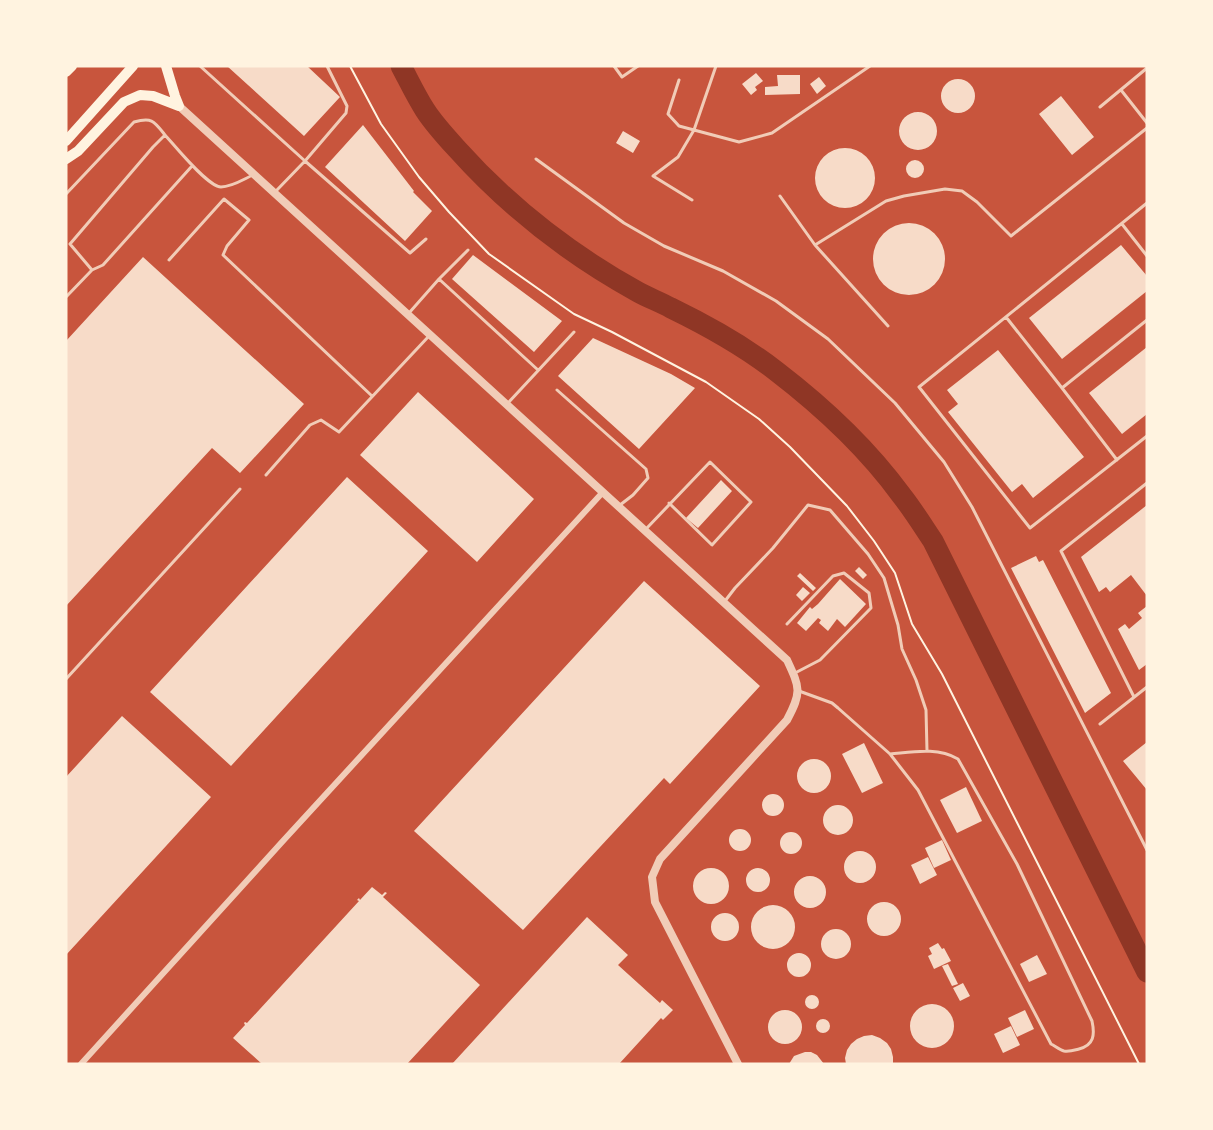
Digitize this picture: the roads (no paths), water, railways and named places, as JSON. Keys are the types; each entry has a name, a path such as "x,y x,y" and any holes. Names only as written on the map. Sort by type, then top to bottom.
{"highway":[{"path":"66,72 72,66"},
{"path":"66,141 133,66"},
{"path":"166,66 180,106"},
{"path":"66,159 78,151 124,102 140,95 153,96 180,106"}],"street":[{"path":"180,106 786,660 797,682 798,690 796,703 786,720 660,859 652,877 656,902 738,1064"},
{"path":"81,1064 603,492"}],"lane":[{"path":"200,66 410,253 426,239"},
{"path":"275,192 346,113 347,106 327,66"},
{"path":"614,66 622,77 638,66"},
{"path":"692,200 653,176 678,157 694,130 716,66"},
{"path":"680,80 668,114 679,126 739,142 772,133 870,66"},
{"path":"1100,106 1147,68"},
{"path":"1121,90 1147,123"},
{"path":"66,194 134,122 146,119 154,122 210,182 220,187 255,174"},
{"path":"815,244 886,201 945,189 962,190 1011,236 1147,128"},
{"path":"92,270 70,244 165,135"},
{"path":"536,159 624,223 664,246 723,271 776,301 828,339 895,403 944,462 972,507 1147,850"},
{"path":"66,297 92,270 103,265 192,165"},
{"path":"780,196 815,244 888,326"},
{"path":"169,260 224,199 249,220 227,246 223,255 372,396"},
{"path":"1147,203 919,387 1030,528 1147,436"},
{"path":"1122,224 1147,256"},
{"path":"408,314 468,250"},
{"path":"439,279 538,370"},
{"path":"1006,317 1117,460"},
{"path":"1062,388 1147,320"},
{"path":"507,404 574,332"},
{"path":"266,476 310,424 321,420 339,432 431,334"},
{"path":"557,390 646,469 648,478 633,495 619,506"},
{"path":"645,530 669,503 710,462 751,502 712,545 669,503"},
{"path":"1134,697 1061,551 1147,483"},
{"path":"66,679 240,489"},
{"path":"724,603 808,505 830,510 868,554 884,578 898,625 902,649 926,710 927,751"},
{"path":"787,624 833,576 844,573 869,593 871,608 820,660 793,673"},
{"path":"1100,724 1147,687"},
{"path":"798,690 832,703 890,754 918,790 1051,1044 1063,1051 1088,1046 1092,1040 1094,1028 1092,1021 1017,864 958,759 950,754 927,751 890,754"}],"waterway":[{"path":"401,66 422,105 436,125 477,170 519,210 565,246 613,278 712,329 764,362 827,414 888,478 933,541 1147,972"}]}
